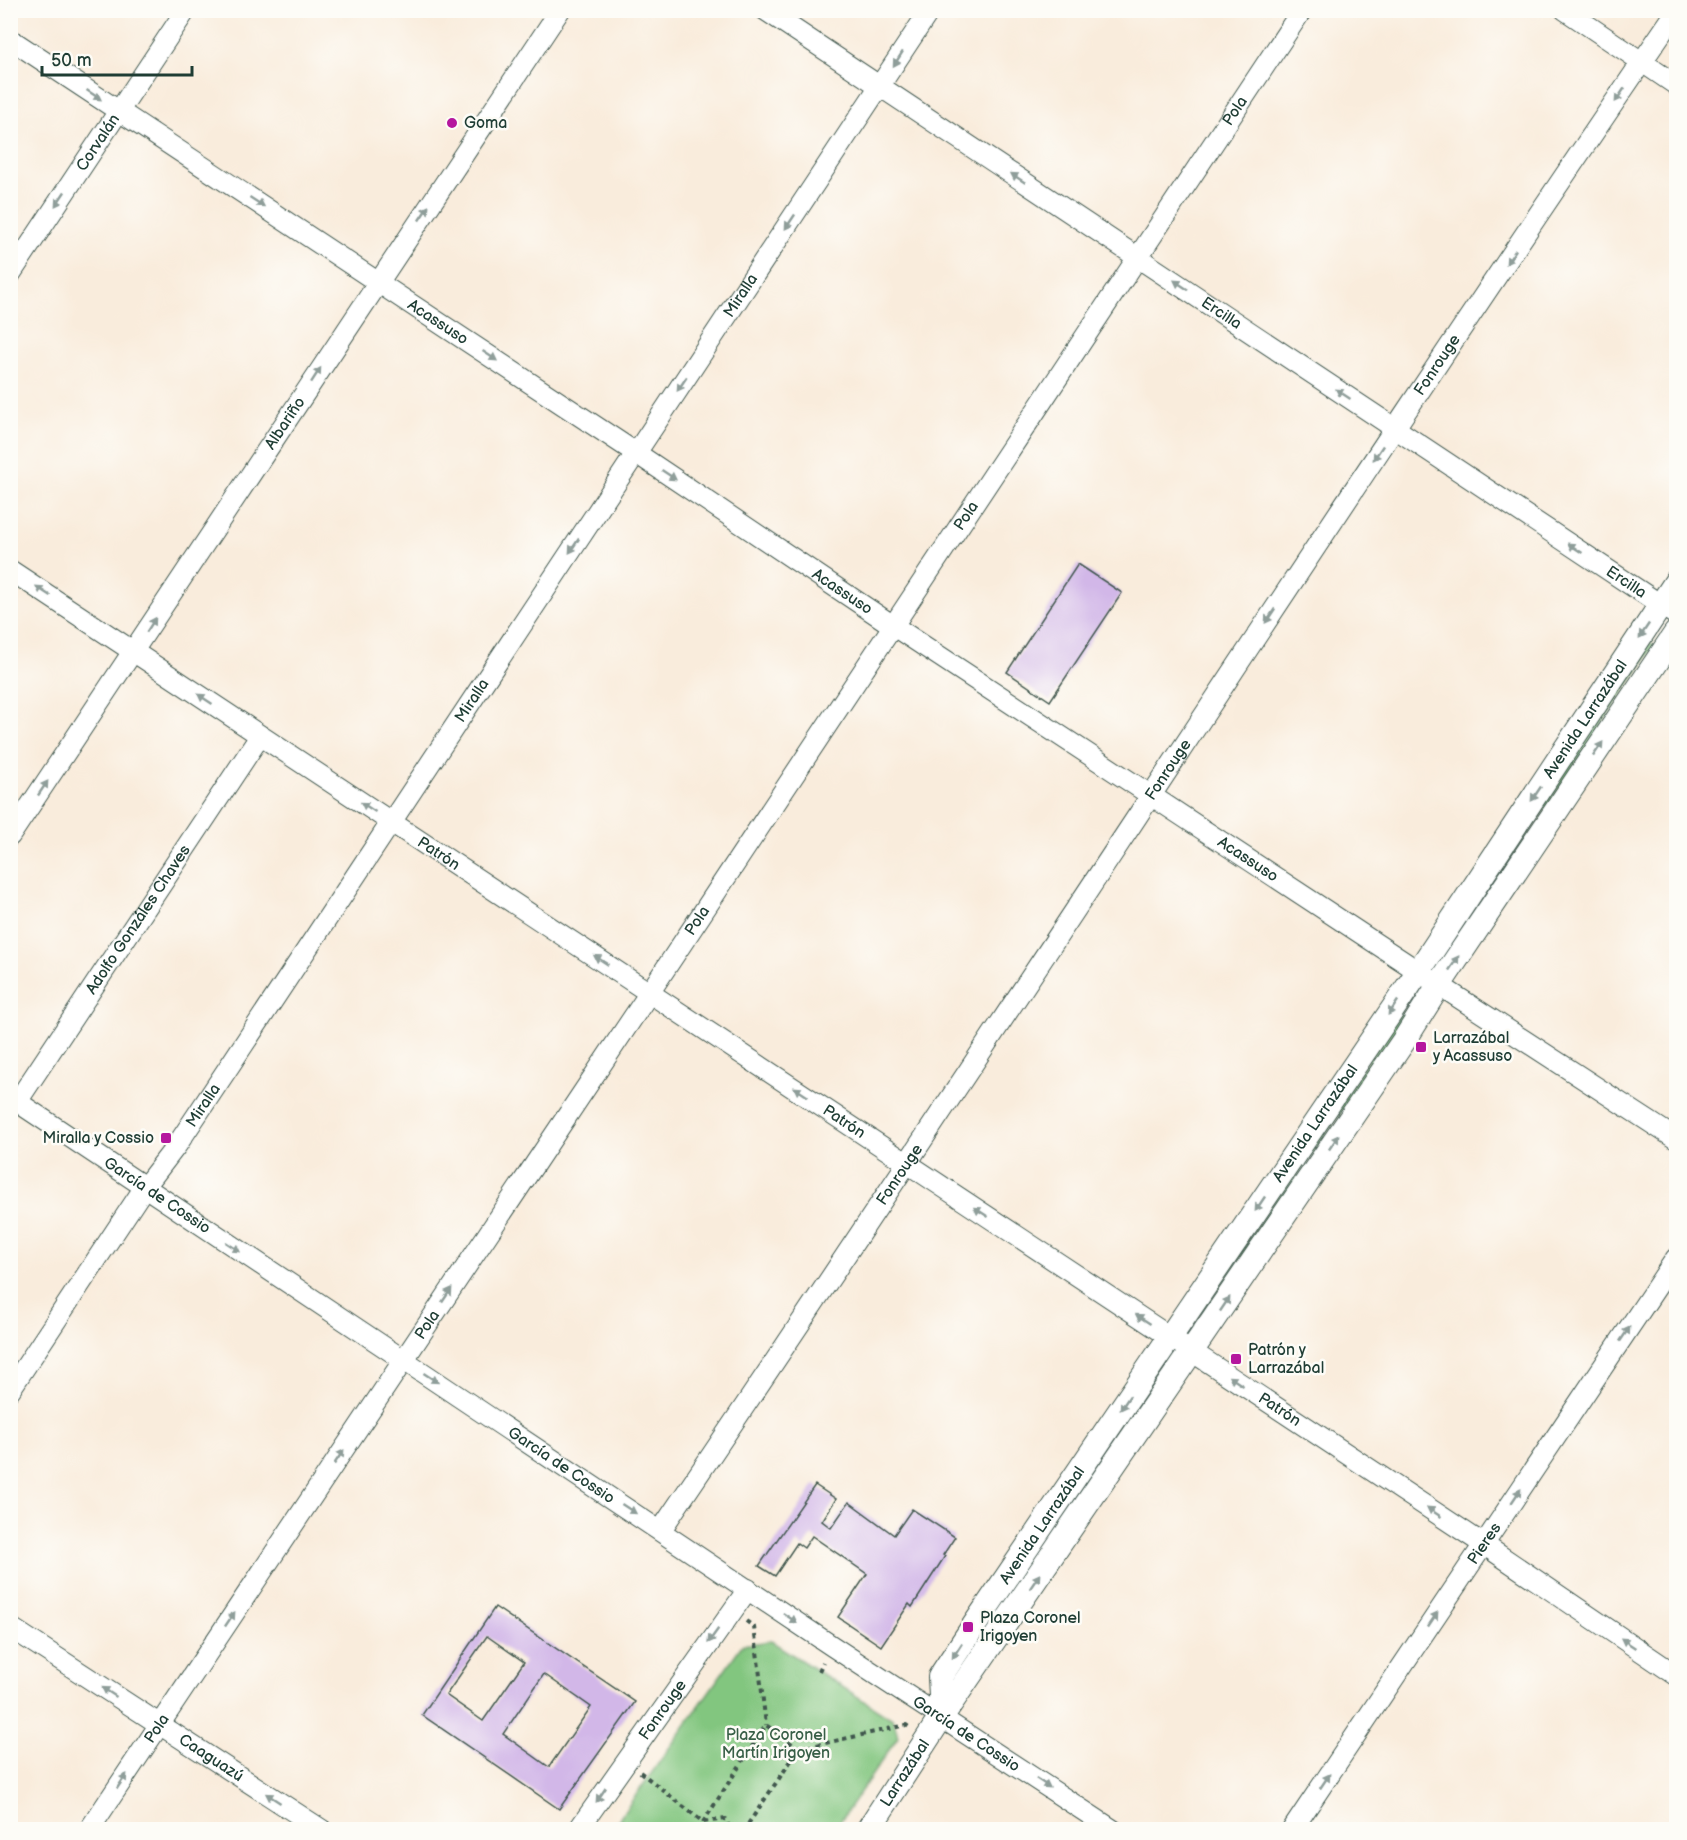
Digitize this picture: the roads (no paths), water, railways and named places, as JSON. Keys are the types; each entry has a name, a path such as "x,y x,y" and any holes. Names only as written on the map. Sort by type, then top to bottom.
{"street":[{"name":"Corvalán","path":"10,274 186,10"},
{"name":"Albariño","path":"10,837 560,10"},
{"name":"Ercilla","path":"765,10 1669,610"},
{"name":"Miralla","path":"10,1390 144,1188 177,1144 930,10"},
{"name":"Pola","path":"89,1830 894,626 1302,10"},
{"path":"1564,10 1677,85"},
{"name":"Fonrouge","path":"661,1530 908,1164 1395,428 1677,12"},
{"name":"Acassuso","path":"10,39 1418,972 1677,1139"},
{"name":"Patrón","path":"10,570 650,992 1677,1675"},
{"name":"Avenida Larrazábal","path":"942,1716 940,1677 1418,972 1669,610 1677,582"},
{"name":"Avenida Larrazábal","path":"942,1716 1400,1046 1677,633"},
{"name":"Adolfo Gonzáles Chaves","path":"14,1100 260,736"},
{"name":"García de Cossio","path":"14,1100 1113,1830"},
{"name":"Pieres","path":"1292,1830 1677,1258"},
{"name":"Fonrouge","path":"578,1830 748,1589"},
{"name":"Caaguazú","path":"10,1627 322,1830"},
{"name":"Larrazábal","path":"868,1830 942,1716"}],"place":[{"name":"Goma","path":"452,123"},
{"name":"Larrazábal y Acassuso","path":"1421,1047"},
{"name":"Miralla y Cossio","path":"166,1138"},
{"name":"Patrón y Larrazábal","path":"1236,1359"},
{"name":"Plaza Coronel Irigoyen","path":"968,1627"}],"park label":[{"name":"Plaza Coronel Martín Irigoyen","path":"776,1744"}]}
